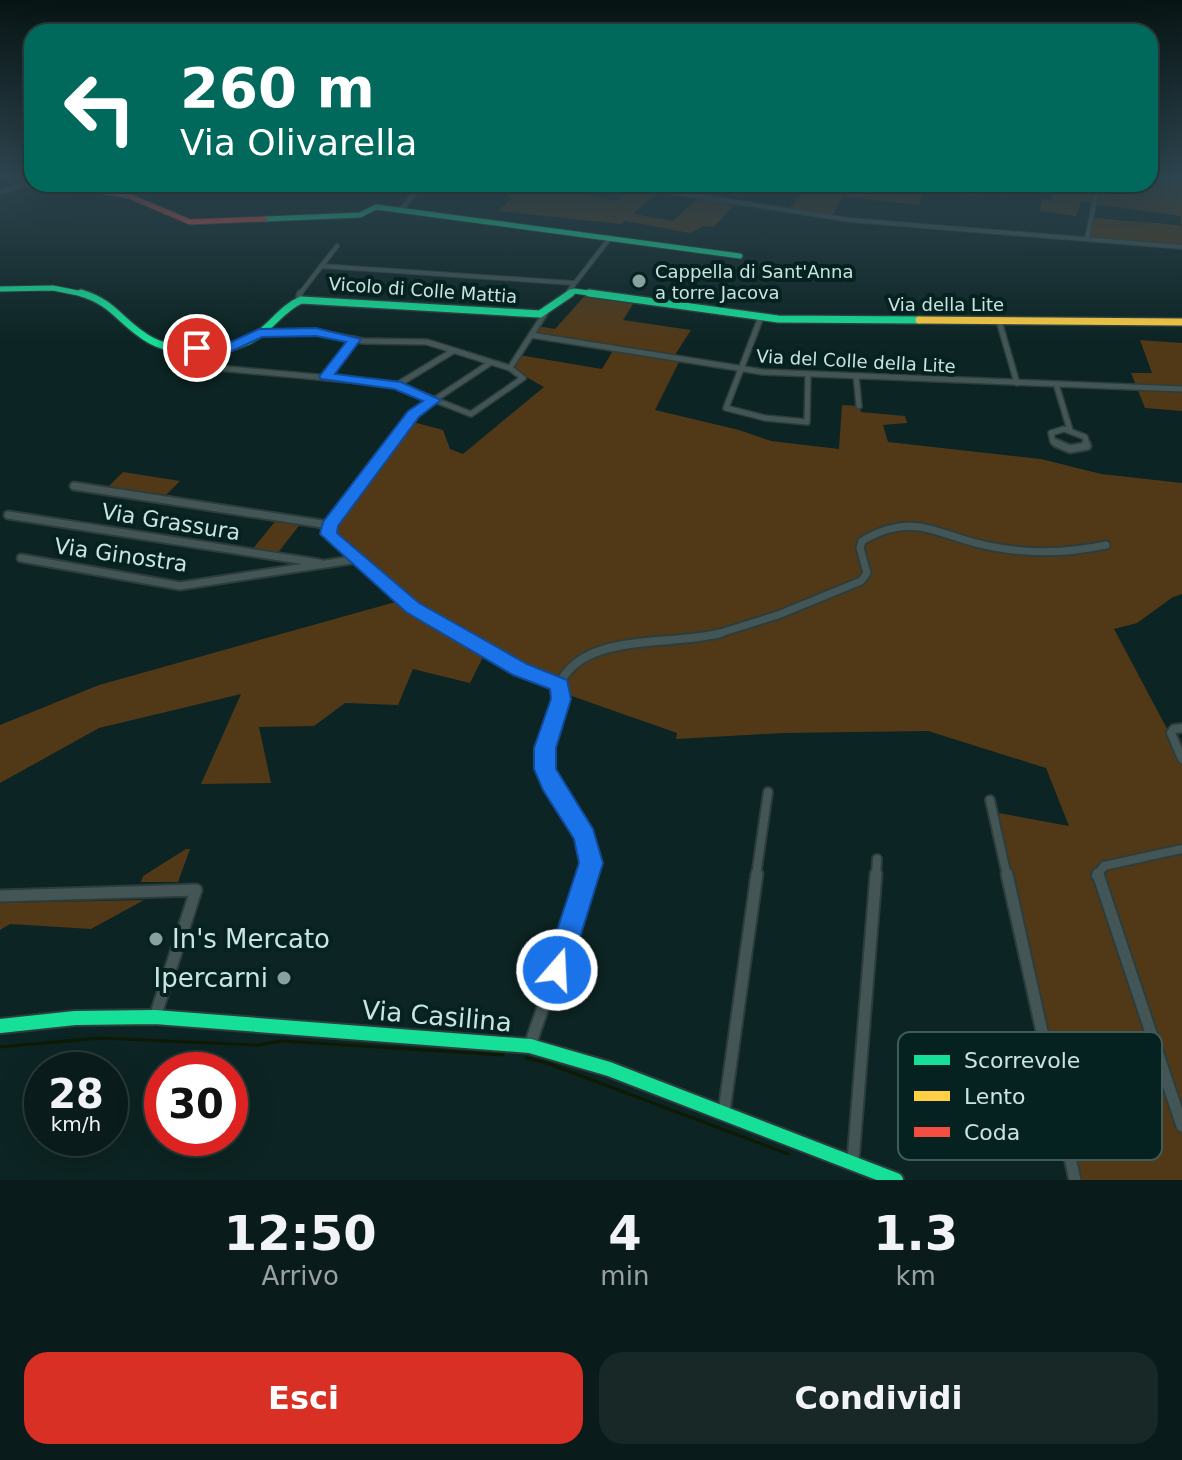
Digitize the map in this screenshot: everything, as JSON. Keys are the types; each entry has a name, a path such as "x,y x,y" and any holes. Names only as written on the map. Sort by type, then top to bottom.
{"street":[{"path":"558,231 740,256"},
{"path":"990,231 1182,247"},
{"path":"1087,239 1089,231"},
{"path":"510,368 546,312 571,287 610,238"},
{"path":"0,289 35,285 67,288 119,310 145,338 167,344 224,349 259,333 298,300 300,292 337,246"},
{"path":"321,266 571,287"},
{"name":"Via della Lite","path":"571,287 761,317 1182,322"},
{"name":"Vicolo di Colle Mattia","path":"298,300 546,312"},
{"path":"761,317 738,369 726,408 765,418 807,422 808,374"},
{"path":"999,321 1017,383"},
{"path":"206,367 397,385 471,414 523,378 510,368 424,342 354,339 316,332 259,333"},
{"name":"Via del Colle della Lite","path":"531,335 738,369 1182,389"},
{"path":"325,377 354,339"},
{"path":"397,385 453,351"},
{"path":"490,363 413,414 329,525 328,534 412,608 520,670 559,685"},
{"path":"856,376 859,406"},
{"path":"1056,384 1070,430 1085,437 1087,446 1070,449 1050,439 1054,431 1070,430"},
{"path":"74,486 329,525"},
{"name":"Via Grassura","path":"8,515 329,565"},
{"path":"530,1046 588,882 591,863 585,836 550,783 545,769 545,748 561,699 559,685 570,667 590,653 674,643 726,631 861,581 867,573 860,548 862,541 902,526 918,525 961,541 1005,548 1059,551 1106,545"},
{"name":"Via Ginostra","path":"21,558 180,586 358,559"},
{"path":"1182,728 1171,733 1182,759"},
{"path":"724,1112 768,792"},
{"path":"990,800 1042,1032"},
{"path":"1150,1032 1096,876 1104,866 1182,849"},
{"path":"853,1163 877,859"},
{"path":"0,896 196,890 155,1017"},
{"name":"Via Casilina","path":"0,1026 60,1018 155,1017 530,1046 598,1065 896,1180"},
{"path":"1162,1068 1182,1126"},
{"path":"1071,1160 1075,1180"}],"shaded area":[{"path":"1088,231 1182,231 1182,247 1087,239"},
{"path":"589,291 637,298 623,320 691,330 673,358 680,360 655,410 771,441 839,449 842,405 859,406 861,412 905,416 907,423 883,425 888,442 1041,459 1101,474 1182,483 1182,594 1137,623 1114,629 1182,757 1182,1180 1077,1180 1072,1160 1162,1160 1162,1032 1043,1032 993,812 1069,826 1046,768 928,731 783,733 676,739 677,733 549,688 483,657 470,683 413,669 398,705 345,703 314,726 259,727 271,783 201,784 241,694 99,728 0,783 0,725 99,685 399,601 328,534 329,525 409,421 443,430 450,449 463,454 544,387 510,368 519,355 602,369 614,349 531,335 537,326 555,329"},
{"path":"1140,340 1182,343 1182,411 1145,408 1131,373 1152,373"},
{"path":"123,472 180,481 163,498 106,489"},
{"path":"277,519 301,523 277,554 252,550"},
{"path":"190,849 178,882 141,882 143,876"},
{"path":"144,900 91,929 10,924 0,930 0,903"}],"waterway":[{"path":"0,1047 100,1038 258,1045 282,1041 503,1055"},
{"path":"526,1058 547,1063 788,1154"}],"traffic: fast":[{"path":"555,231 740,256"},
{"path":"0,289 53,288 91,296 109,305 149,340 196,350 220,349 248,341 264,332 289,307 301,300 540,314 574,291 778,319 919,320"},
{"path":"0,1026 75,1018 155,1017 530,1046 609,1069 896,1180"}],"traffic: slow":[{"path":"919,320 1182,322"}],"place":[{"name":"Cappella di Sant'Anna a torre Jacova","path":"639,281"},
{"name":"In's Mercato","path":"156,939"},
{"name":"Ipercarni","path":"284,978"}],"route":[{"path":"197,348 232,347 259,333 316,332 354,339 325,377 397,385 434,400 413,414 329,525 328,534 412,608 520,670 559,685 561,699 549,729 545,769 550,783 585,836 591,851 591,863 588,882 557,970"}]}
